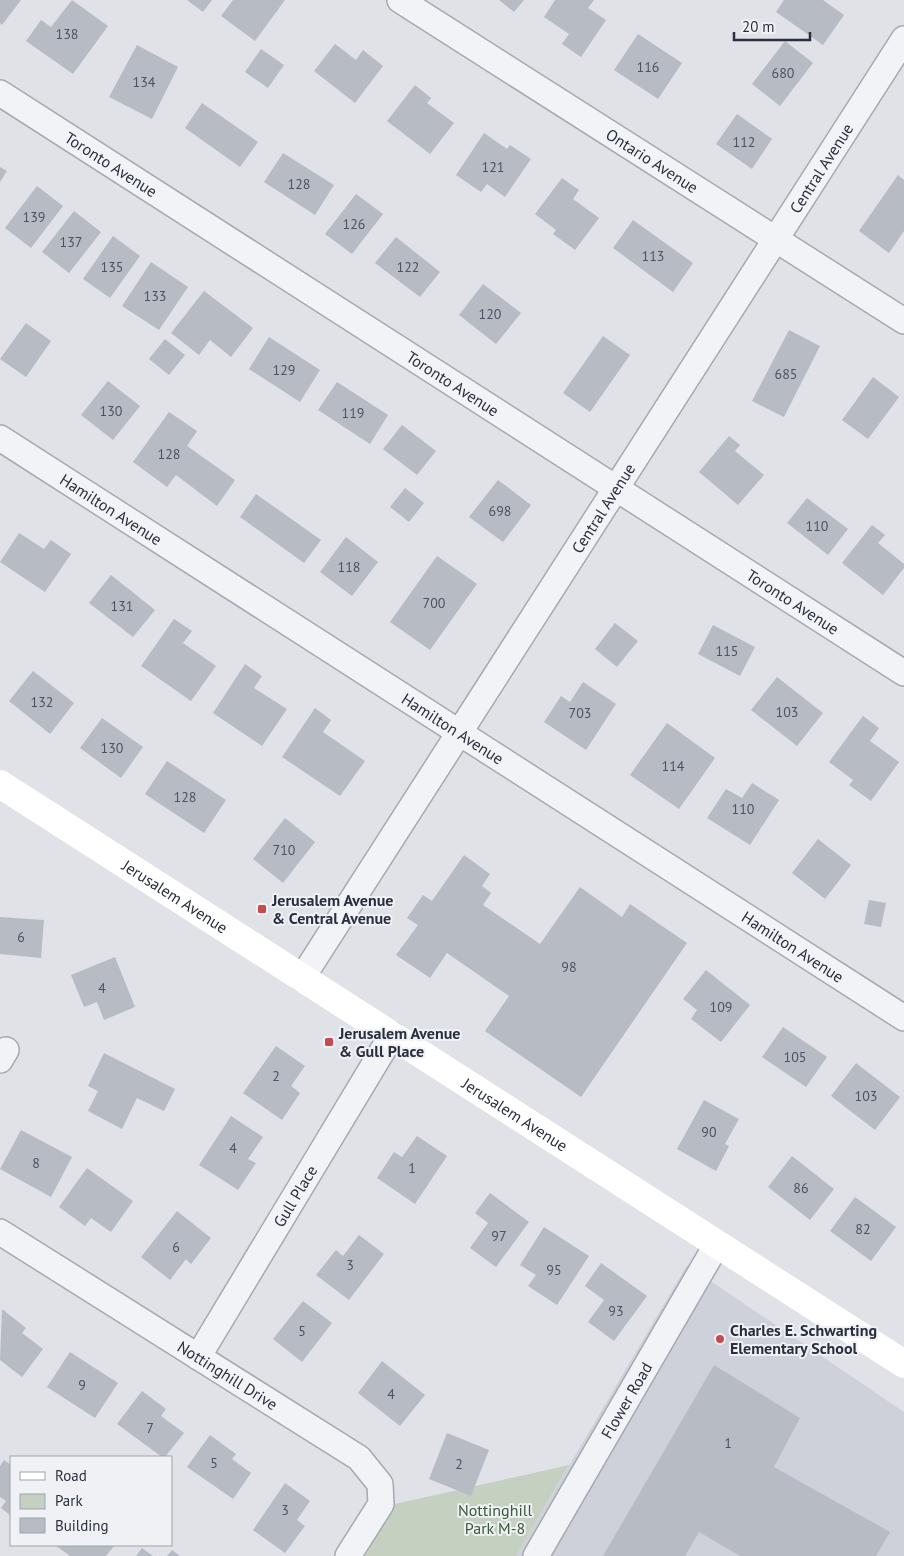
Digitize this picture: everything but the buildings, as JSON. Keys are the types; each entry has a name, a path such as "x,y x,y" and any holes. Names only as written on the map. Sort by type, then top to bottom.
{"main road":[{"name":"Jerusalem Avenue","path":"0,784 904,1364"}],"street":[{"name":"Ontario Avenue","path":"400,0 904,321"},
{"name":"Central Avenue","path":"302,978 904,39"},
{"name":"Toronto Avenue","path":"0,93 904,673"},
{"name":"Hamilton Avenue","path":"0,438 904,1018"},
{"name":"Gull Place","path":"198,1357 392,1036"},
{"name":"Nottinghill Drive","path":"0,1232 359,1458 380,1484 381,1504 348,1556"},
{"name":"Flower Road","path":"536,1556 717,1244"}],"shaded area":[{"name":"Charles E. Schwarting Elementary School","path":"687,1265 904,1412 904,1556 516,1556"}],"green space":[{"name":"Nottinghill Park M-8","path":"569,1465 516,1556 365,1556 395,1504"}],"place":[{"name":"Jerusalem Avenue & Central Avenue","path":"262,909"},
{"name":"Jerusalem Avenue & Gull Place","path":"329,1042"},
{"name":"Charles E. Schwarting Elementary School","path":"720,1339"}]}
